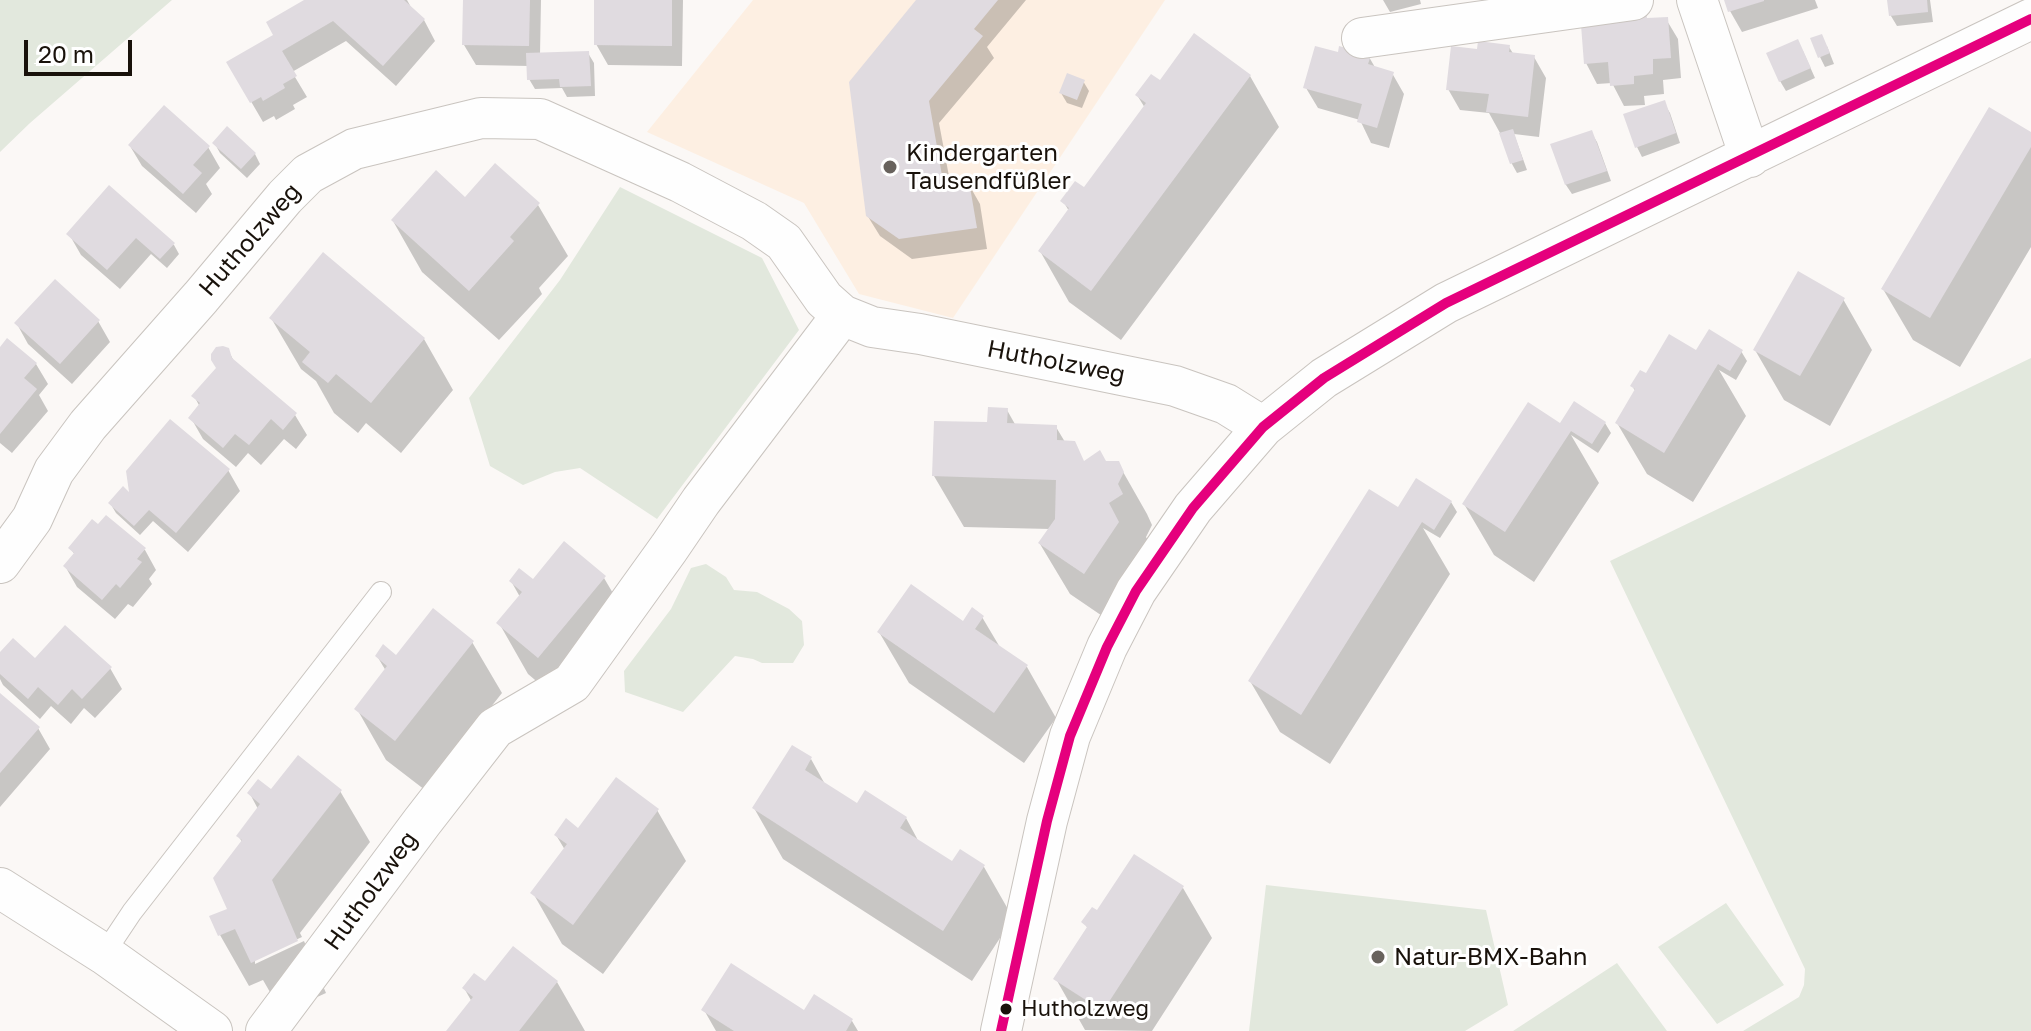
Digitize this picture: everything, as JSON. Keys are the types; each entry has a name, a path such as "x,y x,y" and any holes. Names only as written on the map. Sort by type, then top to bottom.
{"street":[{"path":"1362,38 1633,0"},
{"path":"1697,0 1750,157"},
{"path":"1001,1031 1047,821 1070,736 1107,647 1136,591 1193,508 1263,427 1324,378 1446,303 2031,19"},
{"name":"Hutholzweg","path":"0,563 32,519 54,471 88,425 308,174 354,149 481,118 540,119 680,182 754,221 784,242 824,299 842,315 872,327 1175,386 1226,404 1263,427"},
{"name":"Hutholzweg","path":"266,1031 495,728 572,683 701,501 842,315"},
{"path":"0,888 104,954 212,1031"}],"lane":[{"path":"104,954 132,912 381,592"}],"shaded area":[{"path":"0,0 172,0 0,152"},
{"name":"Kindergarten Tausendfüßler","path":"753,0 1165,0 953,318 859,294 804,203 647,132"},
{"path":"620,187 762,258 799,330 657,519 580,468 555,472 523,485 490,466 469,398 560,280"},
{"path":"2031,358 2031,1031 1743,1031 1799,997 1805,969 1610,561"},
{"path":"706,564 726,577 734,590 757,592 789,609 802,621 804,645 793,663 762,663 735,656 683,712 625,692 624,671 671,609 691,568"},
{"name":"Natur-BMX-Bahn","path":"1266,885 1486,910 1508,1005 1465,1031 1249,1031"},
{"path":"1726,903 1784,985 1717,1024 1658,947"},
{"path":"1617,963 1667,1031 1513,1031"}],"building":[{"path":"304,0 404,0 425,19 383,66 333,21 282,51 297,76 283,84 285,88 263,101 261,97 250,103 226,62 273,35 266,22"},
{"path":"463,0 530,0 529,46 462,45"},
{"path":"594,0 672,0 672,46 594,45"},
{"path":"916,0 998,0 974,29 983,36 929,101 944,187 969,181 977,228 899,239 866,216 849,82"},
{"path":"1724,0 1764,0 1764,1 1728,12"},
{"path":"1887,0 1927,0 1928,12 1889,16"},
{"path":"1646,13 1647,18 1668,17 1671,58 1653,59 1653,74 1634,76 1634,84 1610,86 1608,62 1584,64 1581,25"},
{"path":"1194,33 1251,75 1091,291 1038,251 1069,208 1060,201 1075,181 1084,187 1146,103 1135,95 1151,74 1160,80"},
{"path":"1822,34 1830,53 1818,58 1810,38"},
{"path":"1798,39 1811,68 1779,82 1766,53"},
{"path":"1478,41 1510,45 1509,52 1535,55 1528,117 1486,112 1489,94 1446,90 1451,46 1477,49"},
{"path":"1315,46 1338,52 1339,46 1371,55 1368,64 1394,72 1377,128 1357,122 1362,104 1303,88"},
{"path":"589,51 591,86 560,87 559,79 527,80 526,53"},
{"path":"1067,73 1085,80 1077,100 1059,93"},
{"path":"1665,100 1676,133 1635,148 1623,114"},
{"path":"164,105 210,146 193,165 202,173 183,194 128,145"},
{"path":"1989,107 2031,132 2031,147 1930,318 1881,289"},
{"path":"227,126 256,153 241,169 212,143"},
{"path":"1513,129 1523,160 1510,164 1499,133"},
{"path":"1592,130 1607,171 1565,185 1550,144"},
{"path":"495,163 540,203 510,237 514,241 469,291 391,220 436,170 465,197"},
{"path":"109,185 175,243 160,259 136,238 107,270 66,234"},
{"path":"323,252 425,338 371,403 336,374 328,383 302,362 310,352 269,318"},
{"path":"1798,271 1845,298 1800,376 1753,350"},
{"path":"55,279 100,320 60,364 14,323"},
{"path":"1709,329 1743,350 1730,371 1718,364 1664,453 1615,423 1635,389 1630,386 1640,370 1646,373 1669,334 1696,350"},
{"path":"7,338 37,363 24,378 37,389 0,434 0,347"},
{"path":"216,347 229,348 232,358 297,413 283,430 271,419 249,445 235,434 223,448 188,418 200,403 191,396 216,368 211,354"},
{"path":"1574,401 1606,422 1592,444 1571,431 1505,532 1462,504 1528,402 1560,423"},
{"path":"988,407 1008,408 1007,423 1057,425 1057,440 1075,441 1084,461 1100,450 1106,461 1119,461 1124,472 1118,484 1123,494 1109,503 1119,522 1084,574 1038,543 1055,519 1056,480 932,476 934,421 987,422"},
{"path":"170,419 230,469 176,533 149,510 134,526 108,503 123,486 129,492 126,471"},
{"path":"1416,478 1452,501 1434,530 1422,522 1301,715 1248,681 1369,489 1398,507"},
{"path":"106,515 146,548 137,559 142,562 120,588 116,584 102,600 63,566 74,553 68,548 92,519 98,524"},
{"path":"564,541 606,576 538,658 496,623 522,592 509,581 519,568 533,579"},
{"path":"911,584 963,621 972,607 984,616 975,629 1028,665 994,713 877,632"},
{"path":"433,608 474,641 395,741 354,709 387,666 375,656 383,644 396,655"},
{"path":"65,625 112,667 82,699 72,689 58,705 38,687 28,699 0,674 0,652 13,638 35,658"},
{"path":"0,693 40,727 0,773"},
{"path":"792,745 812,757 805,770 857,803 865,790 907,817 900,828 952,861 960,849 985,865 943,931 752,808"},
{"path":"298,755 342,790 272,880 298,941 251,963 235,929 218,936 209,916 227,909 213,878 242,840 236,836 260,804 247,793 258,779 271,789"},
{"path":"616,777 659,809 573,925 530,893 567,844 554,835 566,818 578,828"},
{"path":"1134,854 1184,886 1103,1011 1053,979 1087,927 1081,922 1092,907 1097,910"},
{"path":"513,946 558,981 519,1031 446,1031 473,997 462,988 474,973 485,981"},
{"path":"731,963 804,1010 814,994 853,1019 846,1031 734,1031 701,1010"}],"transit line":[{"path":"1001,1031 1047,821 1070,736 1107,647 1136,591 1193,508 1263,427 1324,378 1446,303 2031,19"}],"place":[{"name":"Kindergarten Tausendfüßler","path":"890,167"},
{"name":"Natur-BMX-Bahn","path":"1378,957"},
{"name":"Hutholzweg","path":"1006,1009"}]}
